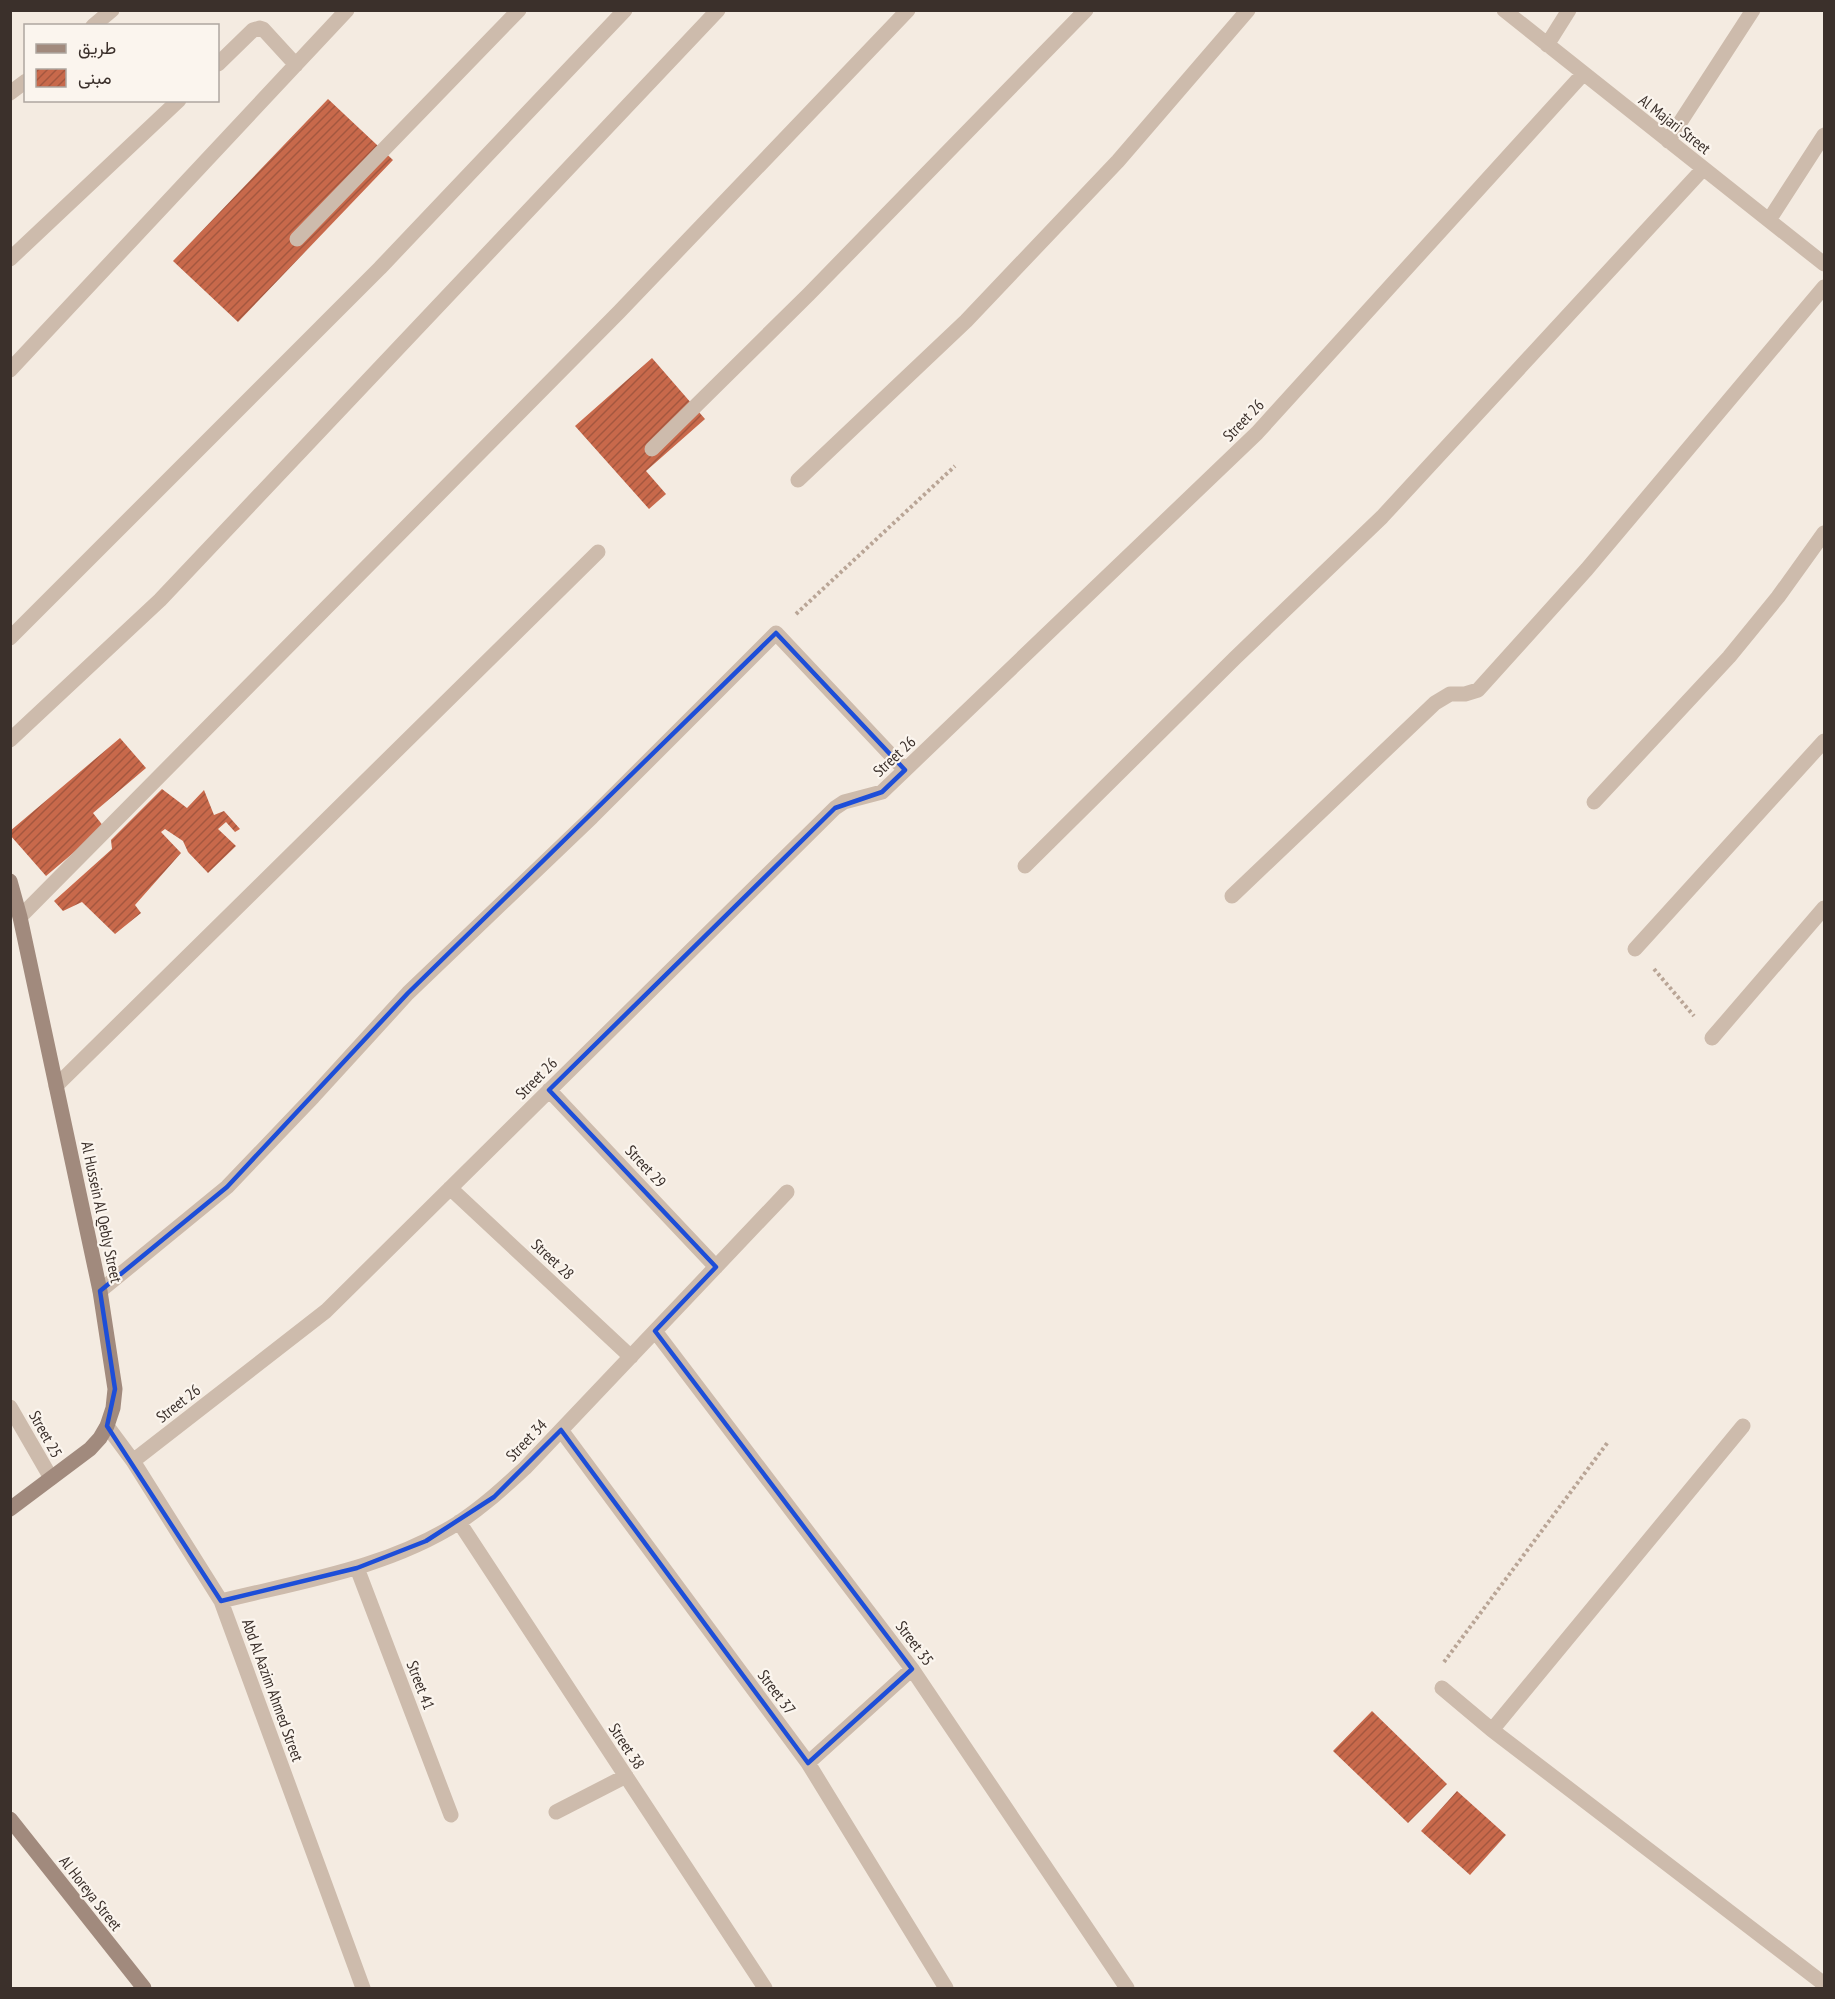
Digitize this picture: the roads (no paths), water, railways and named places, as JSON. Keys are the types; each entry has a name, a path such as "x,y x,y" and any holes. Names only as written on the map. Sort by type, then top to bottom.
{"main road":[{"name":"Al Hussein Al Qebly Street","path":"10,881 20,917 100,1291 115,1389 113,1408 100,1438 90,1449 10,1509"},
{"name":"Al Horeya Street","path":"10,1820 144,1989"}],"street":[{"path":"95,24 112,10"},
{"path":"10,370 347,10"},
{"path":"297,238 519,10"},
{"path":"10,638 380,268 625,10"},
{"path":"10,740 160,600 718,10"},
{"path":"20,917 619,312 908,10"},
{"path":"651,449 817,286 1086,10"},
{"path":"798,480 981,305 1118,161 1248,10"},
{"name":"Al Majari Street","path":"1504,10 1824,264"},
{"path":"1546,45 1569,10"},
{"path":"1668,141 1753,10"},
{"path":"219,63 253,30 260,28 264,29 296,65"},
{"name":"Street 26","path":"133,1461 326,1311 835,808 844,802 884,790 905,770 1257,433 1583,74"},
{"path":"10,93 24,82"},
{"path":"10,259 176,102"},
{"path":"1769,220 1824,135"},
{"path":"1025,866 1235,658 1382,517 1703,169"},
{"path":"1232,896 1435,703 1450,694 1465,694 1478,690 1587,569 1824,287"},
{"path":"1594,802 1729,657 1778,597 1824,533"},
{"path":"57,1086 598,552"},
{"path":"100,1291 227,1187 408,993 592,817 776,633 905,770"},
{"path":"1635,949 1824,741"},
{"path":"1712,1038 1824,908"},
{"name":"Street 29","path":"549,1090 716,1267"},
{"name":"Street 28","path":"450,1188 631,1357"},
{"name":"Street 34","path":"221,1601 357,1568 392,1556 426,1541 459,1522 494,1497 525,1468 788,1192"},
{"name":"Street 35","path":"656,1331 912,1669 1127,1989"},
{"name":"Street 25","path":"10,1407 51,1479"},
{"name":"Abd Al Aazim Ahmed Street","path":"107,1426 133,1461 221,1601 363,1989"},
{"path":"1492,1730 1743,1426"},
{"name":"Street 37","path":"561,1430 808,1763 946,1989"},
{"name":"Street 38","path":"459,1522 765,1989"},
{"name":"Street 41","path":"357,1568 451,1815"},
{"path":"808,1763 912,1669"},
{"path":"1442,1688 1492,1730 1824,1984"},
{"path":"556,1812 626,1776"}]}
